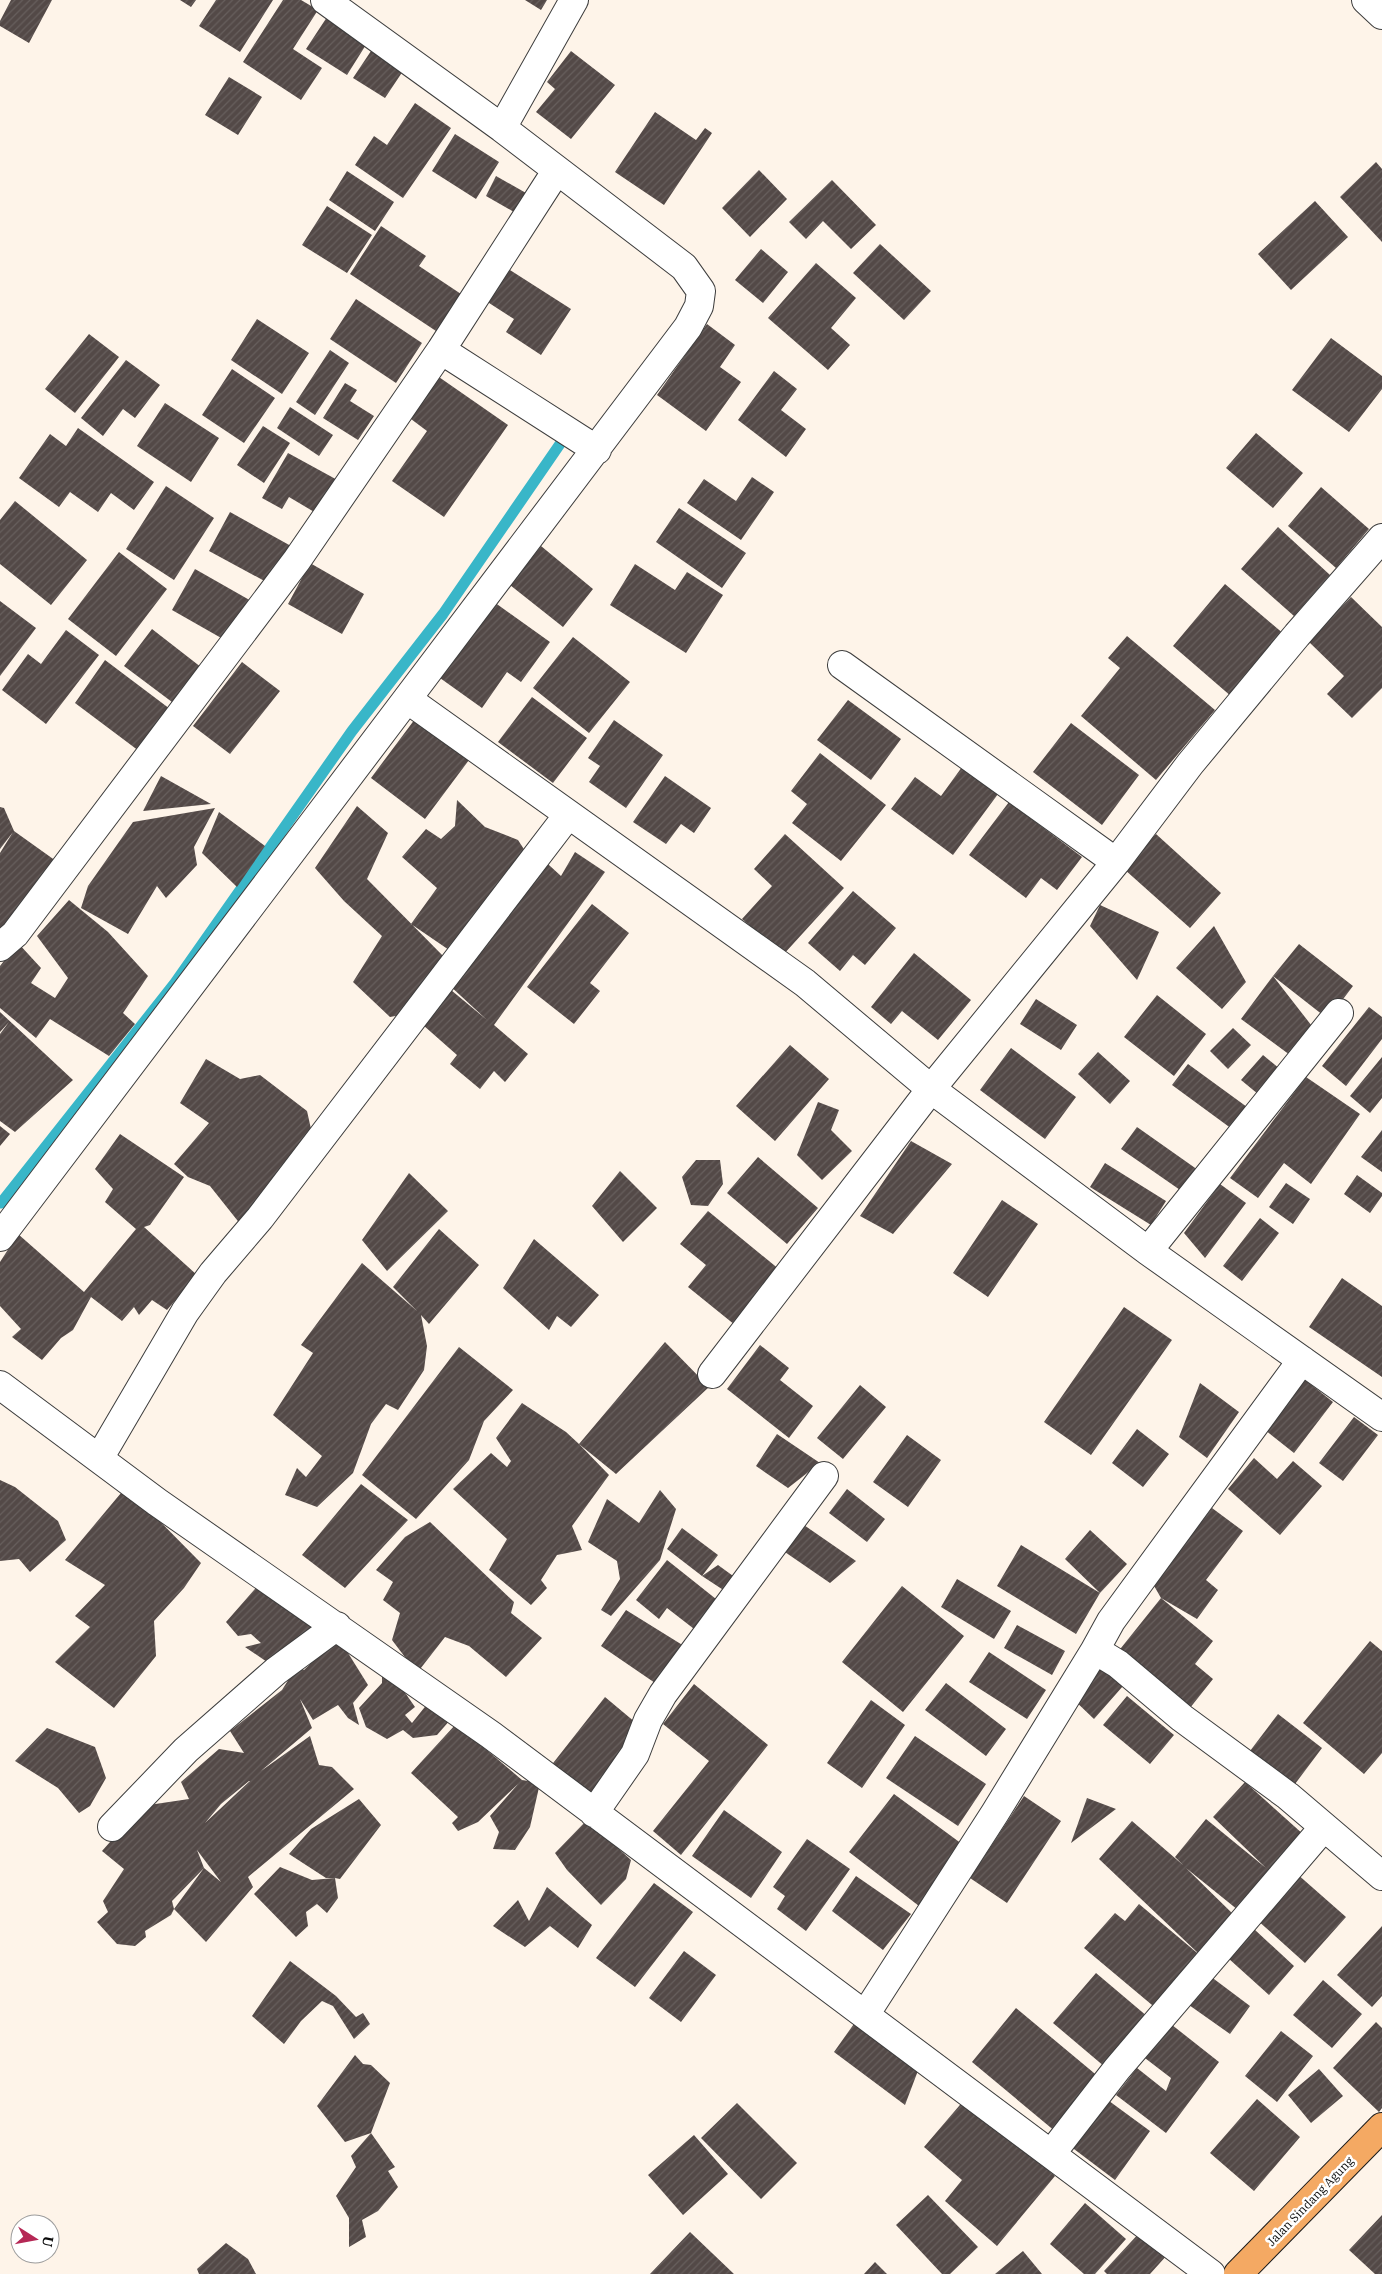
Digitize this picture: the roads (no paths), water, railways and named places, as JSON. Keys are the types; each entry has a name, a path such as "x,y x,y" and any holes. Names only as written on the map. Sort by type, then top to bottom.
{"main road":[{"name":"Jalan Sindang Agung","path":"1238,2274 1382,2127"}],"street":[{"path":"0,1237 407,699 591,447 688,327 699,306 701,291 684,267 502,128 325,0"},
{"path":"502,128 574,0"},
{"path":"1366,0 1382,15"},
{"path":"0,947 21,926 291,568 441,350 557,170"},
{"path":"441,350 542,413 591,447"},
{"path":"712,1374 931,1089 1116,862 1190,764 1382,538"},
{"path":"842,665 1116,862"},
{"path":"407,699 805,983 931,1089 1148,1251 1382,1417"},
{"path":"100,1457 176,1326 213,1273 266,1210 568,815"},
{"path":"1148,1251 1339,1013"},
{"path":"865,2015 995,1813 1111,1621 1302,1360"},
{"path":"0,1385 100,1457 157,1502 491,1735 1211,2274"},
{"path":"594,1812 635,1754 648,1720 663,1694 824,1476"},
{"path":"112,1827 186,1750 276,1671 337,1626"},
{"path":"1095,1650 1118,1664 1182,1718 1288,1796 1382,1876"},
{"path":"1051,2154 1117,2069 1324,1827"}],"waterway":[{"path":"1,1203 175,983 352,731 443,614 560,444"}]}
